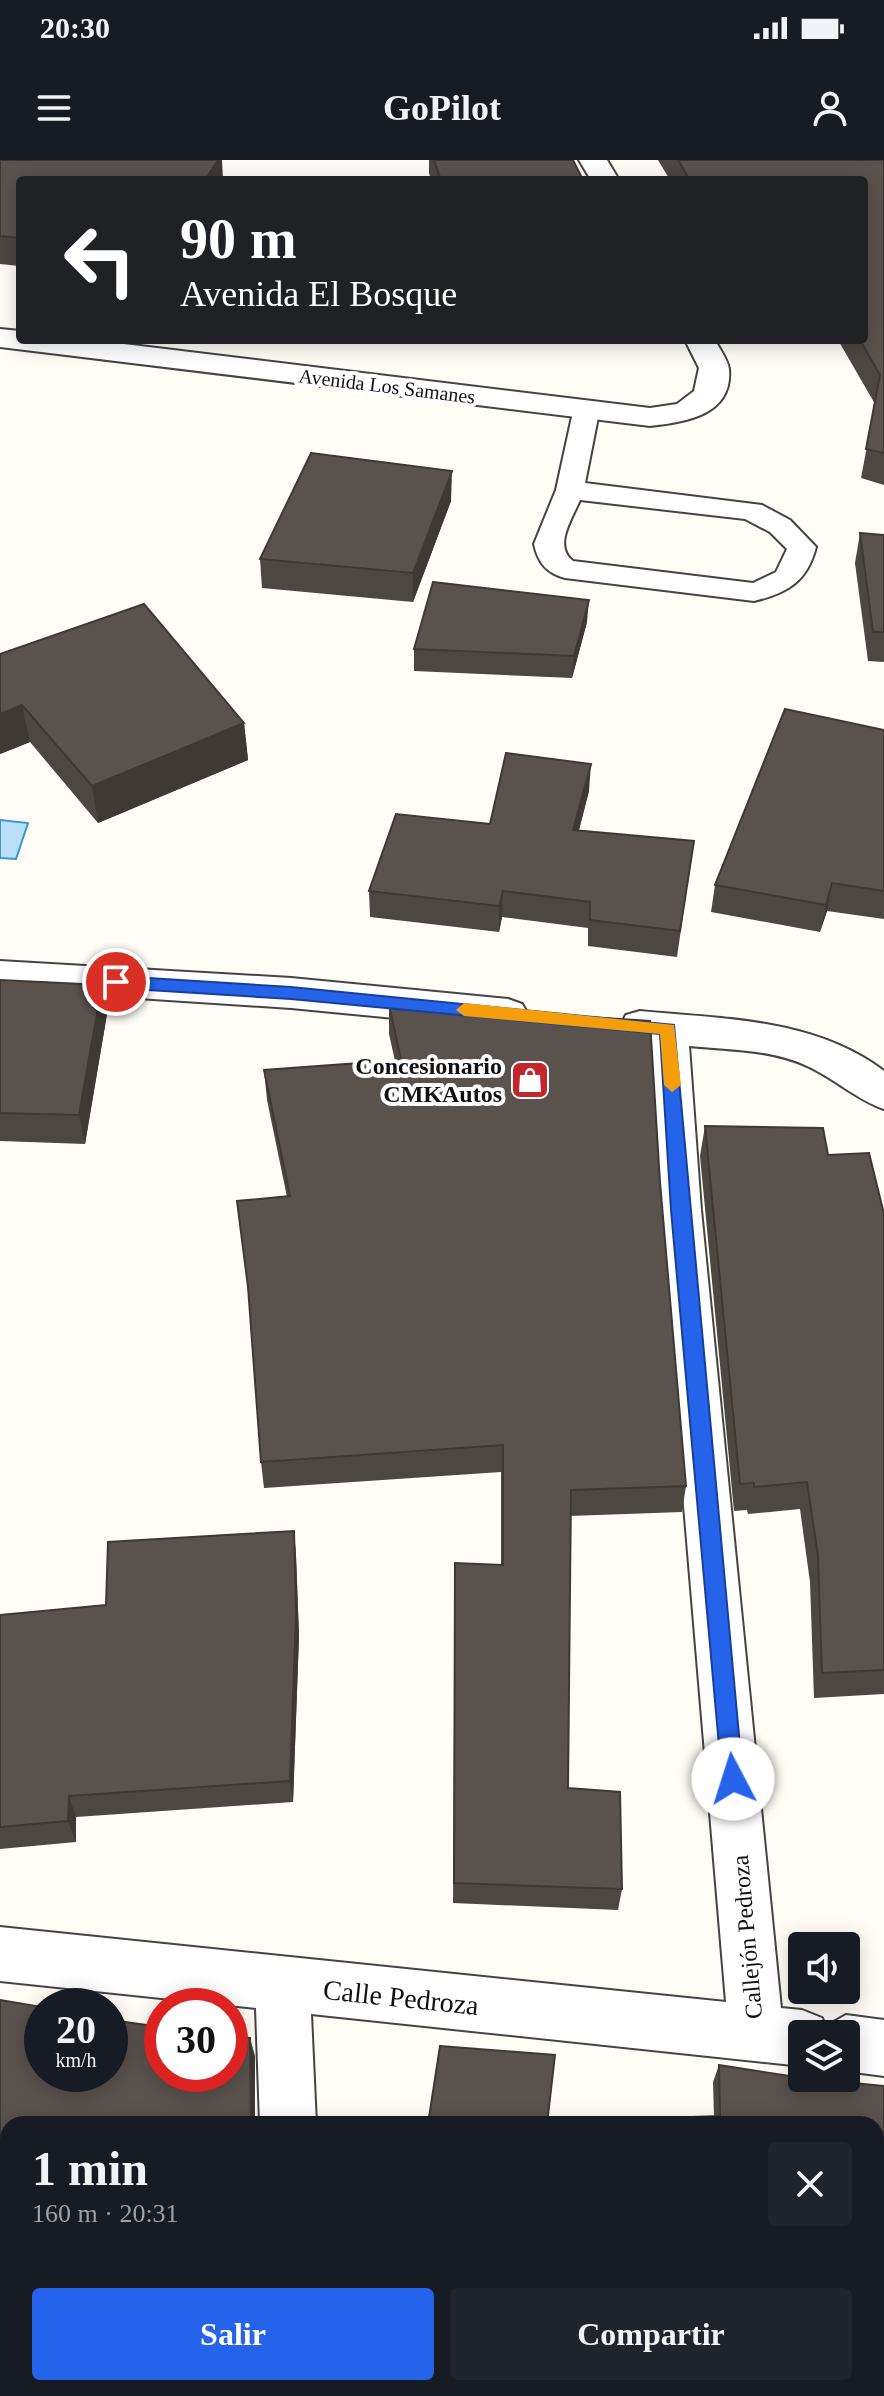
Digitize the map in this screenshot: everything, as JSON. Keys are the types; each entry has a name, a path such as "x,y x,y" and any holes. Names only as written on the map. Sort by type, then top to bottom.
{"street":[{"name":"Avenida Los Samanes","path":"48,344 586,412 650,417 686,412 709,395 714,368 702,344"},
{"path":"0,975 291,993 543,1017"},
{"path":"606,1023 781,1040 820,1054 859,1074 884,1093"},
{"name":"Callejón Pedroza","path":"668,1029 680,1210 779,2035"},
{"name":"Calle Pedroza","path":"0,1954 779,2035"},
{"path":"283,1985 288,2116"},
{"path":"860,2045 884,2048"}],"lane":[{"path":"570,490 752,511 780,526 802,547 797,569 779,585 754,592 565,569 552,559 548,544 570,490 586,412"}],"water":[{"path":"0,820 28,823 16,859 0,858"}],"building":[{"path":"0,160 218,160 208,176 16,176 16,238 0,236"},
{"path":"434,160 573,160 581,176 440,176"},
{"path":"678,160 884,160 884,453 866,449 880,375 862,344 868,344 868,176 688,176"},
{"path":"311,453 452,471 413,573 260,559"},
{"path":"860,533 884,535 884,632 873,632"},
{"path":"433,582 589,600 574,656 414,649"},
{"path":"144,604 244,723 92,786 22,705 0,714 0,654"},
{"path":"785,709 884,730 884,891 832,883 826,905 715,885"},
{"path":"506,753 591,764 573,830 694,841 680,931 590,920 590,902 503,891 499,906 369,891 396,814 490,824"},
{"path":"0,980 102,985 79,1115 0,1113"},
{"path":"389,1004 650,1021 660,1182 686,1486 571,1490 568,1788 620,1792 622,1889 454,1883 455,1563 503,1565 503,1445 261,1462 248,1287 237,1201 290,1196 264,1070 401,1060"},
{"path":"705,1126 823,1128 828,1155 869,1153 884,1214 884,1670 822,1673 818,1556 807,1482 754,1487 754,1483 740,1484"},
{"path":"294,1531 296,1612 290,1781 69,1796 68,1821 0,1827 0,1615 106,1605 108,1542"},
{"path":"0,2000 24,2004 24,2092 128,2092 128,2022 144,2025 144,2092 248,2092 250,2038 251,2116 0,2116"},
{"path":"440,2046 555,2055 548,2116 429,2116"},
{"path":"719,2065 788,2076 788,2092 860,2092 860,2084 884,2086 884,2116 720,2116"}],"slow traffic":[{"path":"464,1010 668,1029 672,1085"}],"place":[{"name":"Concesionario CMKAutos","path":"530,1080"}],"route":[{"path":"116,982 291,993 668,1029 680,1210 733,1779"}]}
